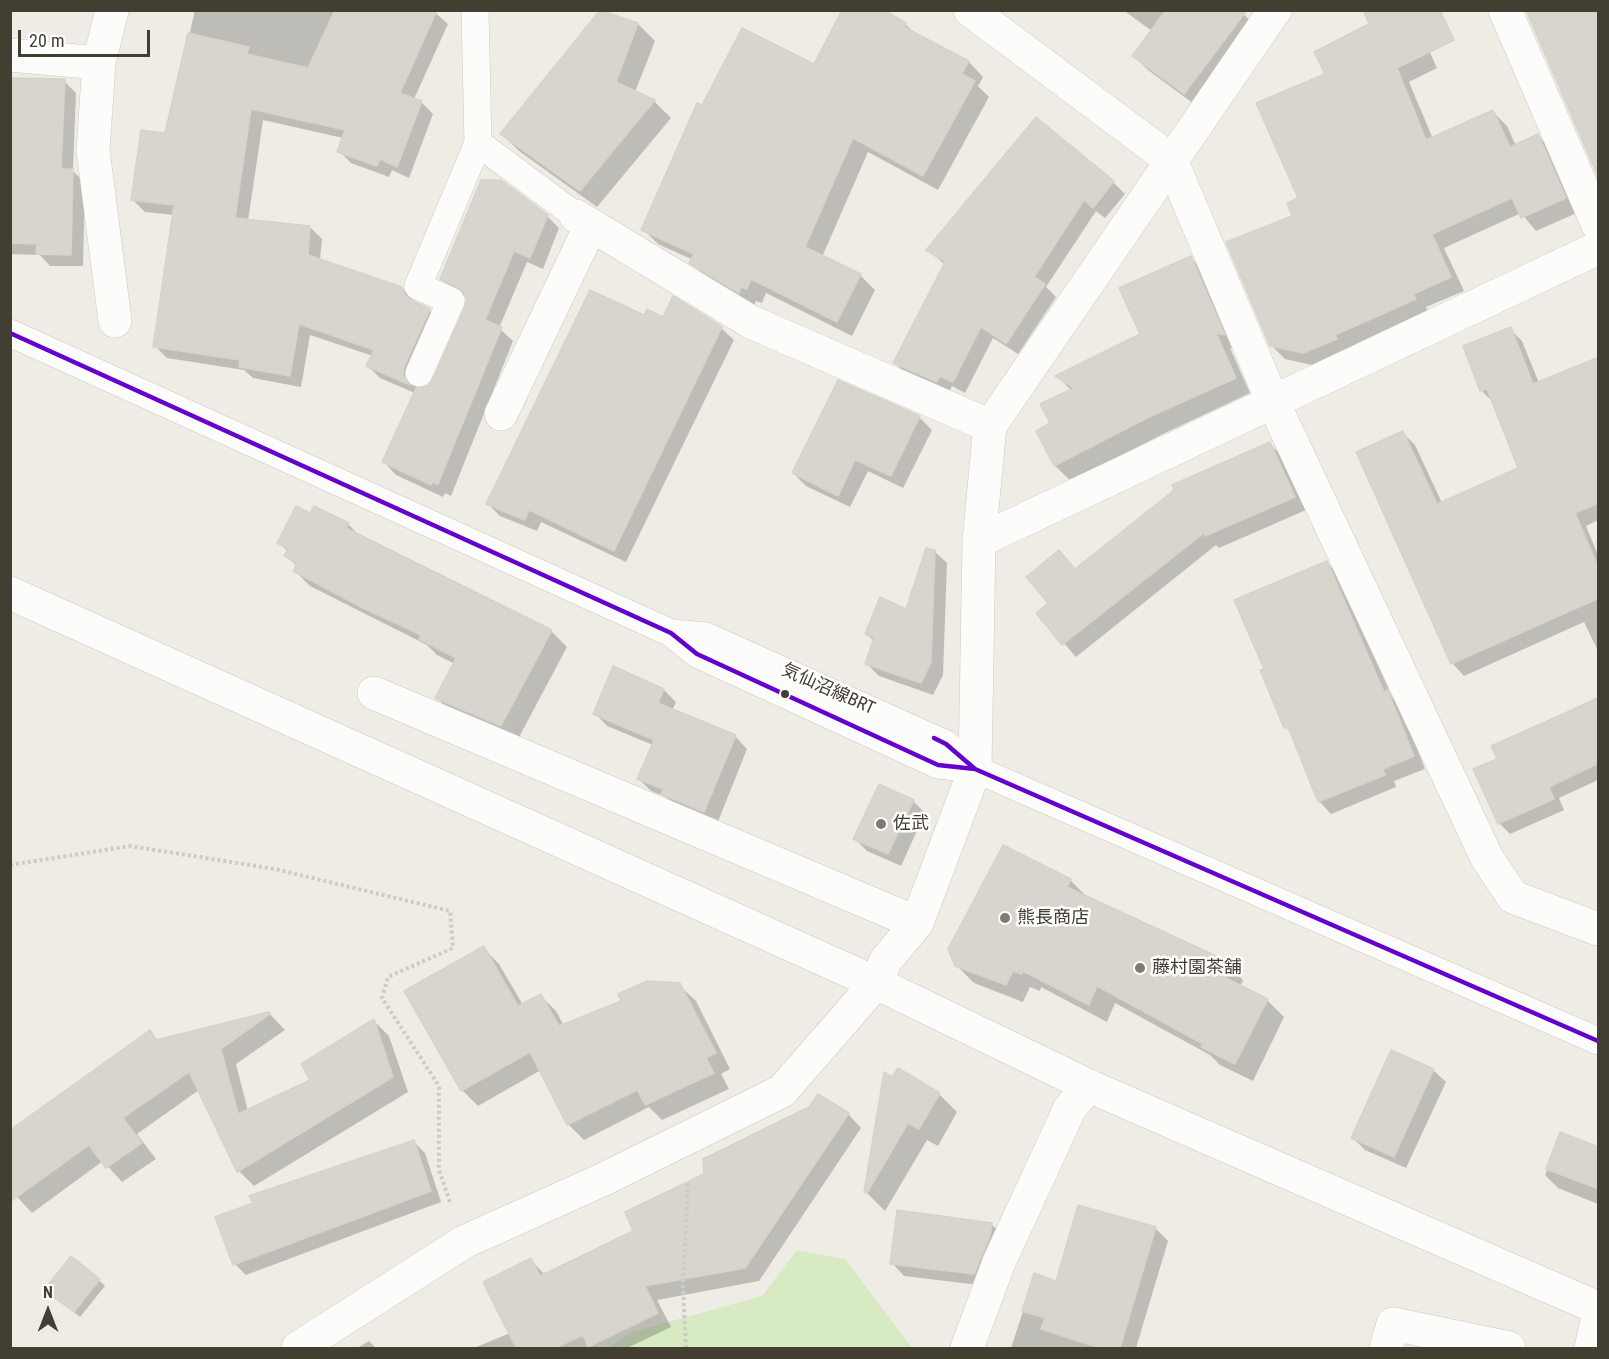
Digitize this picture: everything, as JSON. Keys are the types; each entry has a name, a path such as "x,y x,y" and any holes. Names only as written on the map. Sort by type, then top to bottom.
{"street":[{"path":"112,10 99,63 93,150 115,321"},
{"path":"970,10 1171,160 1273,402 1487,858 1513,897 1599,929"},
{"path":"298,1348 464,1242 690,1137 782,1091 876,983 886,960 916,923 975,769 979,541 990,426 1275,10"},
{"path":"1505,10 1599,225"},
{"path":"10,55 99,63"},
{"path":"501,414 584,220 751,322 990,426"},
{"path":"979,541 1599,248"},
{"path":"10,593 876,983 1089,1086 1599,1308"},
{"path":"374,693 916,923"},
{"path":"967,1348 999,1262 1070,1108 1089,1086"},
{"path":"1591,1348 1599,1316"},
{"path":"1386,1348 1393,1323 1509,1348"}],"lane":[{"path":"419,373 451,301 418,286 478,144 476,10"},
{"path":"478,144 584,220"},
{"name":"気仙沼線BRT","path":"10,333 671,633 706,636 825,689 946,744 975,769 1599,1041"}],"path":[{"path":"10,865 130,846 275,869 450,911 453,948 387,977 382,998 439,1086 439,1170 464,1242"},
{"path":"686,1348 683,1287 690,1137"}],"green space":[{"path":"797,1250 845,1259 912,1348 608,1348 632,1332 762,1296"}],"building":[{"path":"335,10 437,10 400,93 422,101 397,167 380,159 377,166 337,152 345,130 251,109 235,218 310,226 308,255 402,287 405,295 411,300 430,309 404,367 403,375 410,385 366,366 374,350 299,324 290,376 239,367 240,360 153,347 174,205 131,200 141,130 165,133 188,33 249,47 247,54 308,68"},
{"path":"600,10 638,23 616,82 655,100 580,191 500,134"},
{"path":"842,10 884,10 906,23 904,27 969,61 962,74 975,81 923,176 853,138 805,247 861,274 837,322 751,279 747,289 741,287 739,293 689,263 694,254 641,230 697,103 702,105 742,28 814,64"},
{"path":"1166,10 1247,10 1184,94 1132,56"},
{"path":"1363,10 1440,10 1454,40 1397,68 1426,140 1493,110 1510,147 1538,134 1566,198 1521,218 1512,198 1432,234 1451,277 1413,294 1416,299 1335,335 1337,339 1303,353 1270,346 1226,242 1292,216 1287,203 1298,198 1256,103 1325,74 1314,52 1369,24"},
{"path":"1526,10 1599,10 1599,179"},
{"path":"10,78 65,79 61,169 73,169 71,255 36,254 37,244 10,243"},
{"path":"1036,117 1114,181 1093,208 1084,200 1034,277 1045,284 1006,344 981,327 953,382 940,376 937,382 893,363 945,262 926,250"},
{"path":"481,180 501,180 548,215 530,258 514,251 485,320 502,327 438,484 432,482 431,485 382,462 416,388 428,386 433,379 465,307 467,299 463,291 440,279"},
{"path":"1191,256 1225,335 1216,333 1236,378 1147,418 1054,466 1036,431 1050,423 1040,404 1074,388 1055,376 1140,334 1119,288"},
{"path":"590,290 644,315 647,309 663,317 673,296 722,327 614,551 529,510 525,520 486,504"},
{"path":"1511,327 1533,384 1599,357 1599,503 1575,513 1599,569 1599,598 1451,664 1356,452 1403,431 1437,504 1518,468 1487,389 1480,391 1463,346"},
{"path":"838,380 920,416 891,476 855,460 838,496 792,473"},
{"path":"1270,442 1295,497 1205,536 1204,533 1062,645 1036,613 1048,603 1026,577 1059,550 1075,569 1174,490 1172,485"},
{"path":"296,506 310,513 314,506 349,523 346,528 552,630 501,726 435,698 456,658 419,639 421,635 293,571 297,563 284,556 288,549 277,543"},
{"path":"926,548 935,550 931,662 921,683 865,664 874,638 865,634 880,597 906,609"},
{"path":"1327,561 1384,692 1388,690 1414,756 1383,769 1385,775 1318,802 1288,727 1284,728 1260,670 1264,669 1234,600"},
{"path":"613,666 664,689 658,703 736,735 704,812 661,794 663,789 637,779 654,740 593,714"},
{"path":"1599,698 1599,763 1549,787 1554,799 1498,824 1473,769 1497,759 1491,746"},
{"path":"879,784 914,800 888,854 853,839"},
{"path":"1003,845 1071,879 1067,887 1227,961 1220,975 1268,999 1235,1064 1201,1047 1203,1044 1097,986 1089,1005 1023,971 1022,974 1013,971 1006,985 955,966 948,949"},
{"path":"484,946 518,1006 541,994 559,1026 621,1001 618,994 647,981 680,983 716,1053 706,1058 714,1073 645,1105 637,1090 567,1125 530,1052 461,1091 404,991"},
{"path":"269,1012 270,1014 221,1049 238,1114 310,1080 301,1064 374,1019 393,1077 237,1172 189,1072 123,1118 142,1143 106,1168 89,1145 10,1202 10,1130 150,1030 156,1040"},
{"path":"1391,1050 1434,1069 1394,1157 1351,1138"},
{"path":"898,1068 940,1093 919,1129 908,1123 867,1193 864,1192 884,1072 892,1077"},
{"path":"818,1094 849,1113 745,1268 645,1286 658,1313 588,1347 583,1335 555,1348 516,1348 483,1282 531,1258 540,1276 633,1231 625,1212 704,1174 703,1159 809,1107"},
{"path":"1560,1132 1599,1147 1599,1189 1546,1169"},
{"path":"414,1140 431,1191 233,1265 215,1217 253,1203 249,1196"},
{"path":"1078,1205 1156,1227 1120,1348 1100,1348 1041,1329 1045,1318 1022,1311 1034,1273 1056,1281"},
{"path":"897,1210 992,1223 990,1236 974,1274 890,1264"},
{"path":"71,1256 100,1279 74,1312 44,1290"}],"transit line":[{"path":"10,333 671,633 697,654 938,765 975,769"},
{"path":"934,738 946,744 975,769 1598,1041"}],"place":[{"name":"佐武","path":"881,824"},
{"name":"熊長商店","path":"1005,918"},
{"name":"藤村園茶舗","path":"1140,968"}]}
